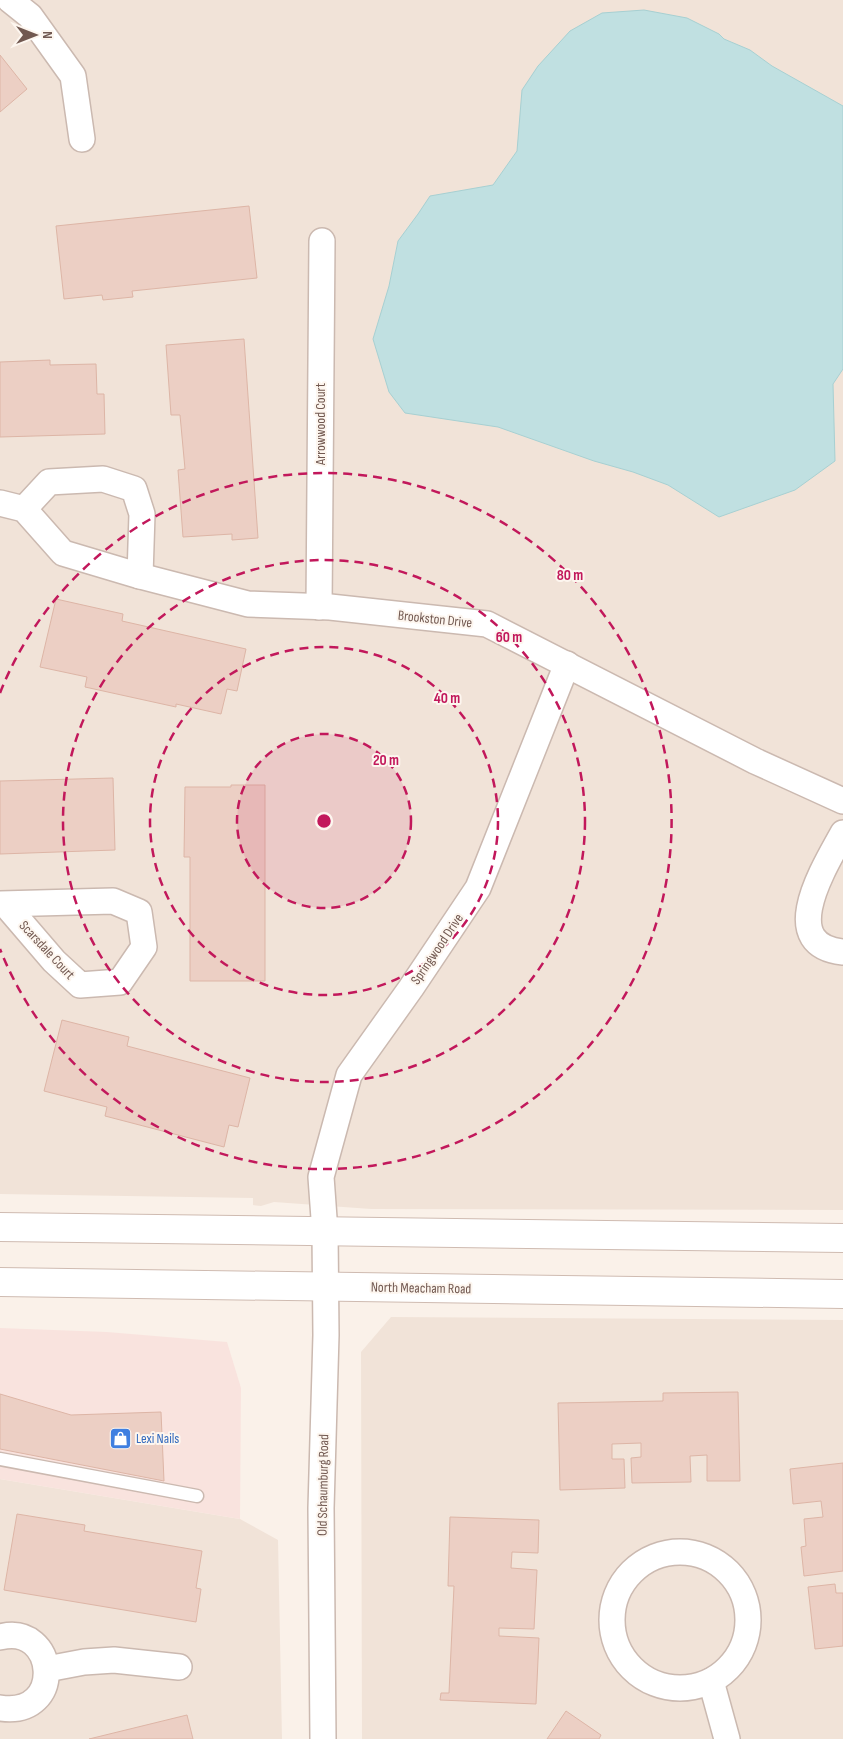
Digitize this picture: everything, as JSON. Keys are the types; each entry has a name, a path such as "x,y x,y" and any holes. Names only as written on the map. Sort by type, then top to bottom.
{"main road":[{"path":"0,1227 843,1238"},
{"name":"North Meacham Road","path":"0,1282 843,1294"}],"street":[{"path":"10,0 30,16 73,76 82,140"},
{"name":"Arrowwood Court","path":"319,607 322,241"},
{"path":"12,506 49,482 103,479 134,489 142,514 140,576"},
{"name":"Brookston Drive","path":"12,506 63,553 140,576 248,604 319,607 487,624 755,761 843,801"},
{"name":"Springwood Drive","path":"325,1232 321,1177 349,1075 411,988 478,888 567,664"},
{"path":"843,833 819,877 807,913 810,935 822,947 843,952"},
{"name":"Scarsdale Court","path":"112,901 139,912 144,946 120,982 80,986 54,961 2,904 112,901"},
{"name":"Old Schaumburg Road","path":"323,1739 321,1508 326,1335 325,1232"},
{"path":"674,1552 701,1555 724,1568 741,1589 748,1614 745,1641 732,1665 711,1681 686,1689 659,1686 635,1672 619,1652 611,1626 615,1599 627,1576 648,1559 674,1552"},
{"path":"0,1637 15,1636 27,1639 37,1647 44,1657 47,1669 46,1681 42,1692 34,1701 23,1708 12,1710 0,1708"},
{"path":"47,1669 84,1662 114,1660 179,1667"},
{"path":"711,1681 727,1739"}],"lane":[{"path":"0,1458 197,1496"}],"shaded area":[{"path":"0,0 843,0 843,1210 371,1209 274,1202 261,1206 253,1205 253,1198 0,1194"},
{"path":"391,1317 843,1320 843,1739 362,1739 361,1352"},
{"path":"0,1328 107,1332 227,1342 241,1388 240,1519 0,1479"},
{"path":"0,1479 240,1519 278,1540 282,1739 0,1739"}],"water":[{"path":"644,10 687,18 719,34 724,39 750,50 772,66 843,106 843,369 833,384 835,461 795,490 719,517 668,485 498,427 405,413 389,392 373,339 389,286 398,241 430,196 493,185 517,151 522,90 538,66 570,31 602,13"}],"building":[{"path":"0,55 27,89 0,112"},
{"path":"249,206 257,278 132,291 133,297 103,300 102,295 64,299 56,226"},
{"path":"244,339 258,538 232,540 232,534 183,537 178,470 185,469 180,415 171,415 166,345"},
{"path":"50,360 50,365 96,364 97,394 104,394 105,434 0,437 0,362"},
{"path":"56,599 123,614 122,621 246,649 237,691 227,689 221,714 176,704 176,707 85,687 87,677 40,667"},
{"path":"113,778 115,850 0,854 0,781"},
{"path":"231,785 265,785 265,981 190,981 190,857 184,857 185,787 231,787"},
{"path":"62,1020 129,1037 127,1046 250,1078 238,1127 229,1125 224,1147 105,1116 107,1107 44,1091"},
{"path":"738,1392 740,1481 707,1481 707,1455 690,1456 691,1482 632,1483 631,1458 641,1457 641,1443 612,1444 612,1459 624,1459 625,1488 560,1490 558,1403 663,1401 663,1393"},
{"path":"0,1394 71,1415 161,1412 164,1481 0,1449"},
{"path":"843,1463 843,1571 804,1576 801,1547 806,1546 804,1519 823,1517 821,1501 793,1504 790,1469"},
{"path":"17,1514 85,1525 84,1531 202,1551 196,1588 201,1589 196,1622 4,1590"},
{"path":"450,1517 539,1520 538,1553 512,1552 511,1568 537,1570 534,1629 499,1628 499,1636 539,1638 536,1704 440,1700 441,1693 449,1693 454,1586 448,1586"},
{"path":"835,1584 836,1593 843,1593 843,1646 815,1649 808,1587"},
{"path":"566,1711 601,1735 599,1739 547,1739"},
{"path":"187,1715 193,1739 89,1739"}],"place":[{"name":"Lexi Nails","path":"120,1438"}]}
